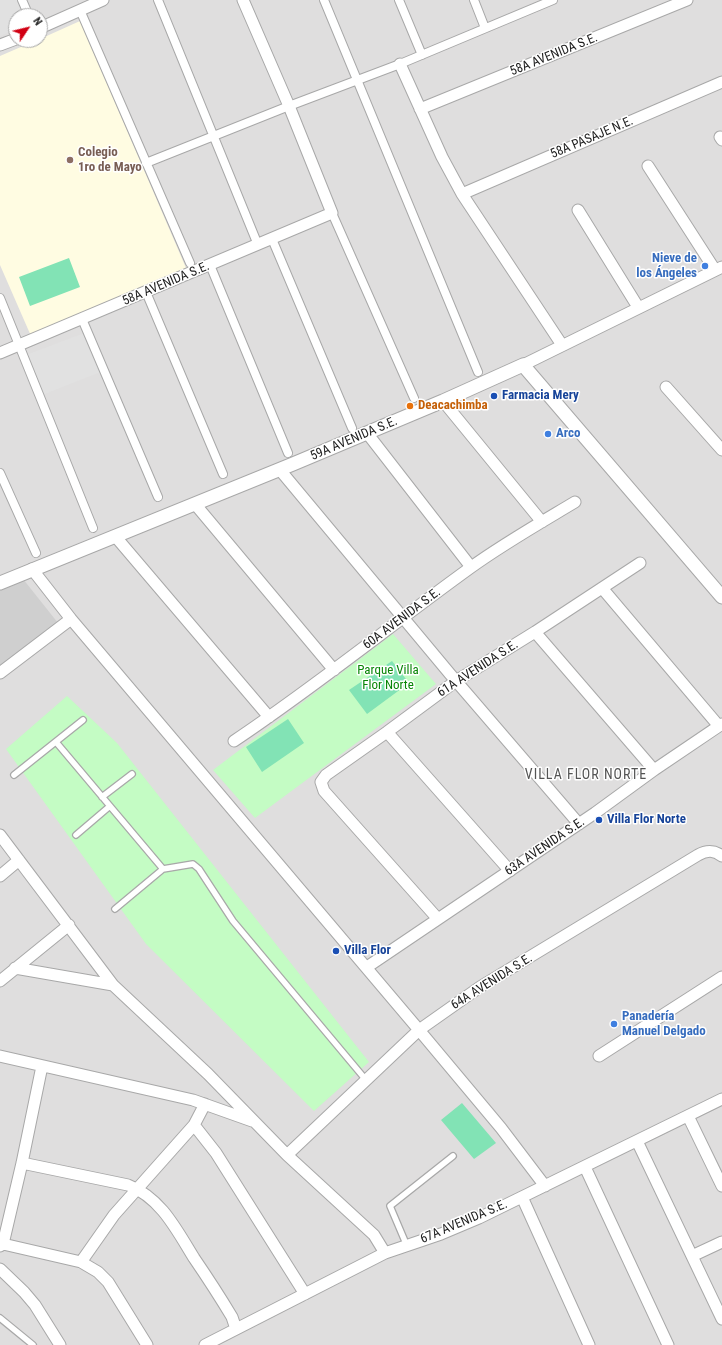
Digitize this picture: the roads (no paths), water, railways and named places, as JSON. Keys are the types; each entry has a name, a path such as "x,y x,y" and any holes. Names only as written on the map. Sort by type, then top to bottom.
{"street":[{"path":"48,24 103,0"},
{"path":"158,0 258,245"},
{"path":"243,0 332,213 414,398"},
{"path":"324,0 478,372"},
{"path":"399,0 422,55"},
{"path":"474,0 485,28"},
{"name":"58A AVENIDA S.E.","path":"420,109 687,0"},
{"path":"146,163 288,106 400,64 549,1"},
{"path":"80,10 190,263"},
{"path":"400,64 442,157 462,194 562,345"},
{"name":"58A PASAJE N.E.","path":"462,194 722,82"},
{"path":"648,166 719,268"},
{"path":"578,210 638,307"},
{"name":"58A AVENIDA S.E.","path":"0,353 332,213"},
{"path":"272,239 352,428"},
{"path":"210,265 288,453"},
{"name":"59A AVENIDA S.E.","path":"0,583 280,470 443,401 523,365 719,268"},
{"path":"146,292 223,474"},
{"path":"0,298 93,528"},
{"path":"82,319 158,497"},
{"path":"523,365 722,597"},
{"path":"666,387 722,450"},
{"path":"443,401 542,522"},
{"path":"367,433 471,567"},
{"path":"280,470 456,681 579,824"},
{"path":"0,474 36,553"},
{"name":"60A AVENIDA S.E.","path":"234,741 334,670 471,567 575,502"},
{"path":"195,504 334,670"},
{"path":"115,536 269,717"},
{"name":"61A AVENIDA S.E.","path":"438,919 324,791 321,782 326,775 456,681 535,632 640,563"},
{"path":"32,569 71,618 367,967 501,1128 545,1186"},
{"path":"602,588 720,724"},
{"path":"0,673 71,618"},
{"path":"535,632 654,770"},
{"name":"63A AVENIDA S.E.","path":"367,967 579,824 720,724"},
{"path":"387,732 510,871"},
{"path":"0,835 113,985 208,1074 287,1155 374,1235 385,1254"},
{"name":"64A AVENIDA S.E.","path":"287,1155 419,1030 480,988 698,855 710,851 722,856"},
{"path":"0,876 19,860"},
{"path":"0,981 69,925"},
{"path":"15,968 113,985"},
{"path":"599,1056 722,978"},
{"path":"0,1056 194,1100 254,1122"},
{"path":"42,1066 22,1163 1,1245 81,1262 98,1272 108,1282 147,1345"},
{"name":"67A AVENIDA S.E.","path":"205,1345 385,1254 473,1221 722,1099"},
{"path":"81,1262 114,1215 194,1125 205,1104"},
{"path":"688,1116 722,1186"},
{"path":"194,1125 216,1153 305,1294"},
{"path":"637,1141 722,1319"},
{"path":"22,1163 128,1185 137,1188 151,1198 166,1214 232,1317 236,1329"},
{"path":"585,1167 668,1345"},
{"path":"522,1197 589,1345"},
{"path":"692,1256 722,1242"},
{"path":"0,1269 35,1305 60,1345"}],"lane":[{"path":"14,775 83,720"},
{"path":"56,742 163,869"},
{"path":"102,797 132,774"},
{"path":"76,834 110,806"},
{"path":"115,909 163,869 193,864 199,869 233,921 366,1080"},
{"path":"407,1246 390,1206 453,1156"},
{"path":"0,1318 33,1345"}],"place":[{"name":"Colegio 1ro de Mayo","path":"70,160"},
{"name":"Nieve de los Ángeles","path":"705,266"},
{"name":"Farmacia Mery","path":"494,396"},
{"name":"Deacachimba","path":"410,406"},
{"name":"Arco","path":"548,434"},
{"name":"Villa Flor Norte","path":"599,820"},
{"name":"Villa Flor","path":"336,951"},
{"name":"Panadería Manuel Delgado","path":"614,1024"}],"district":[{"name":"VILLA FLOR NORTE","path":"586,775"}],"park label":[{"name":"Parque Villa Flor Norte","path":"388,678"}]}
